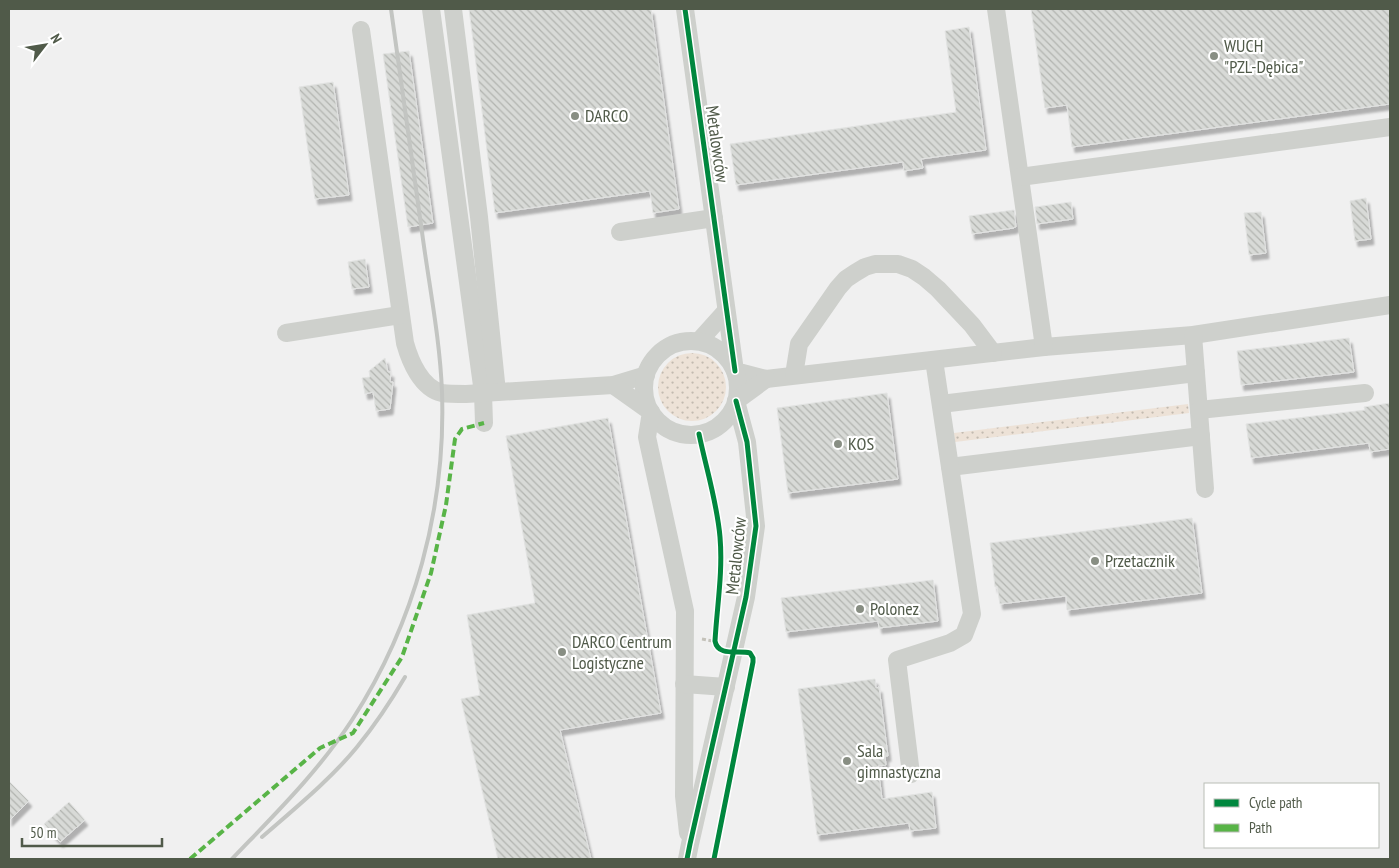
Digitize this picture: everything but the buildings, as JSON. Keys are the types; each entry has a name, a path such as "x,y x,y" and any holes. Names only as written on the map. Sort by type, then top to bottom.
{"street":[{"path":"431,9 490,393"},
{"path":"453,9 479,216 490,393 484,423"},
{"name":"Metalowców","path":"685,9 726,312 738,386 736,401 747,442 756,526 746,597 728,648 726,687 689,852"},
{"path":"996,9 1044,347"},
{"path":"361,30 405,343 412,364 418,373 432,389 442,393 490,393 613,385 646,375 654,360 667,347 683,341 699,341 716,348 728,358 735,371 766,379 1044,347 1193,335 1390,305"},
{"path":"1020,177 1390,127"},
{"path":"620,232 714,218"},
{"path":"794,375 799,344 838,288 855,273 875,264 898,264 912,269 924,277 972,325 993,353"},
{"path":"699,341 726,312"},
{"path":"286,333 400,315"},
{"path":"1193,335 1205,489"},
{"path":"911,774 897,660 950,643 964,635 972,614 934,360"},
{"path":"941,404 1196,374"},
{"name":"Metalowców","path":"646,375 644,384 647,403 651,412 647,437 685,611 684,796 689,852"},
{"path":"613,385 651,412 667,428 690,435 702,434 718,427 730,414 736,401 766,379"},
{"path":"1199,410 1365,393"},
{"path":"950,467 1201,436"},
{"path":"684,684 726,687"}],"path":[{"path":"696,638 715,639 728,648"},
{"path":"715,639 716,647 719,650 728,648"}],"shaded area":[{"path":"692,353 705,356 716,363 723,374 726,387 723,400 716,411 705,418 692,421 679,418 668,411 661,400 658,387 661,374 668,363 679,356"},
{"path":"1188,404 1189,413 955,442 954,433"}],"railway":[{"path":"232,859 325,757 352,720 374,683 393,644 409,604 422,563 432,521 442,435 441,372 391,9"},
{"path":"262,837 347,759 364,739 405,677"}],"marked path":[{"path":"190,859 320,748 353,733 402,657 431,573 446,505 455,439 462,429 484,423"}],"cycle path":[{"path":"685,9 735,371"},
{"path":"687,859 746,597 756,526 747,442 736,401"},
{"path":"699,434 719,524 721,550 715,641 717,646 724,651 750,653 753,658 714,859"}],"place":[{"name":"WUCH \"PZL-Dębica\"","path":"1214,56"},
{"name":"DARCO","path":"575,116"},
{"name":"KOS","path":"838,444"},
{"name":"Przetacznik","path":"1095,561"},
{"name":"Polonez","path":"860,609"},
{"name":"DARCO Centrum Logistyczne","path":"562,652"},
{"name":"Sala gimnastyczna","path":"847,761"}]}
